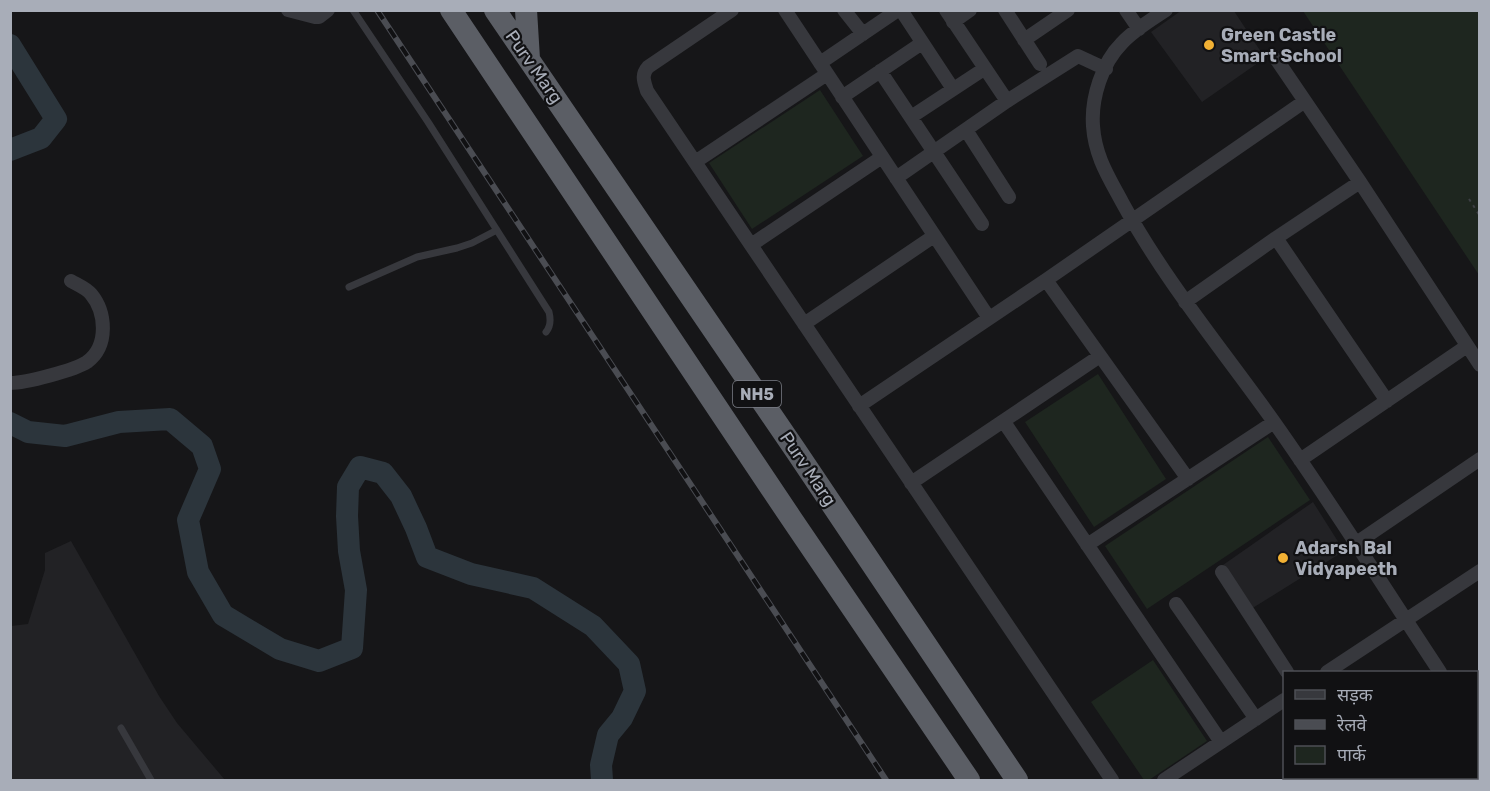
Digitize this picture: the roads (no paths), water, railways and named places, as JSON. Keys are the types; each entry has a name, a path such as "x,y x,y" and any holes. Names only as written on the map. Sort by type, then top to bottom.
{"highway":[{"name":"Purv Marg","path":"451,10 969,780"},
{"name":"Purv Marg","path":"495,10 1017,780"},
{"path":"526,10 529,59"}],"street":[{"path":"288,10 319,17 328,10"},
{"path":"732,10 648,67 643,76 646,91 1112,780"},
{"path":"785,10 989,318"},
{"path":"844,10 863,34"},
{"path":"695,162 823,68 863,34 899,10 953,89"},
{"path":"970,10 950,16 1007,101"},
{"path":"1005,10 1040,64"},
{"path":"1024,40 1068,10"},
{"path":"1126,10 1138,29"},
{"path":"1166,10 1123,42 1113,54 1099,82 1094,98 1093,124 1100,161 1132,220 1185,302 1274,422 1439,671"},
{"path":"842,97 922,43"},
{"path":"896,178 1007,101 1078,56 1106,69"},
{"path":"1277,60 1360,182 1479,365"},
{"path":"911,117 984,69"},
{"path":"880,71 982,224"},
{"path":"859,406 1046,280 1305,100"},
{"path":"966,130 1010,197"},
{"path":"751,245 882,157"},
{"path":"1185,302 1276,237 1360,182"},
{"path":"804,324 934,236"},
{"path":"1276,237 1387,401"},
{"path":"1046,280 1188,479"},
{"path":"10,383 80,366 97,351 102,334 98,304 88,291 71,281"},
{"path":"1300,460 1467,346"},
{"path":"911,483 1100,356"},
{"path":"1004,422 1221,742"},
{"path":"1088,545 1274,422"},
{"path":"1355,543 1479,459"},
{"path":"1329,671 1479,571"},
{"path":"1221,572 1286,671"},
{"path":"1176,604 1256,719"},
{"path":"1164,780 1283,701"}],"lane":[{"path":"353,10 428,122 549,312 551,323 546,332"},
{"path":"349,287 417,256 457,248 496,230"},
{"path":"121,728 151,780"}],"waterway":[{"path":"10,45 56,119 41,138 10,150"},
{"path":"10,423 28,432 65,436 119,422 170,419 202,446 210,469 188,520 198,572 223,615 280,649 319,661 352,648 356,590 349,551 348,487 360,467 383,473 401,496 427,557 471,574 533,588 593,626 629,664 635,691 622,718 608,735 601,765 602,780"}],"railway":[{"path":"377,10 886,780"}],"place":[{"name":"Green Castle Smart School","path":"1209,45"},
{"name":"Adarsh Bal Vidyapeeth","path":"1283,558"}]}
